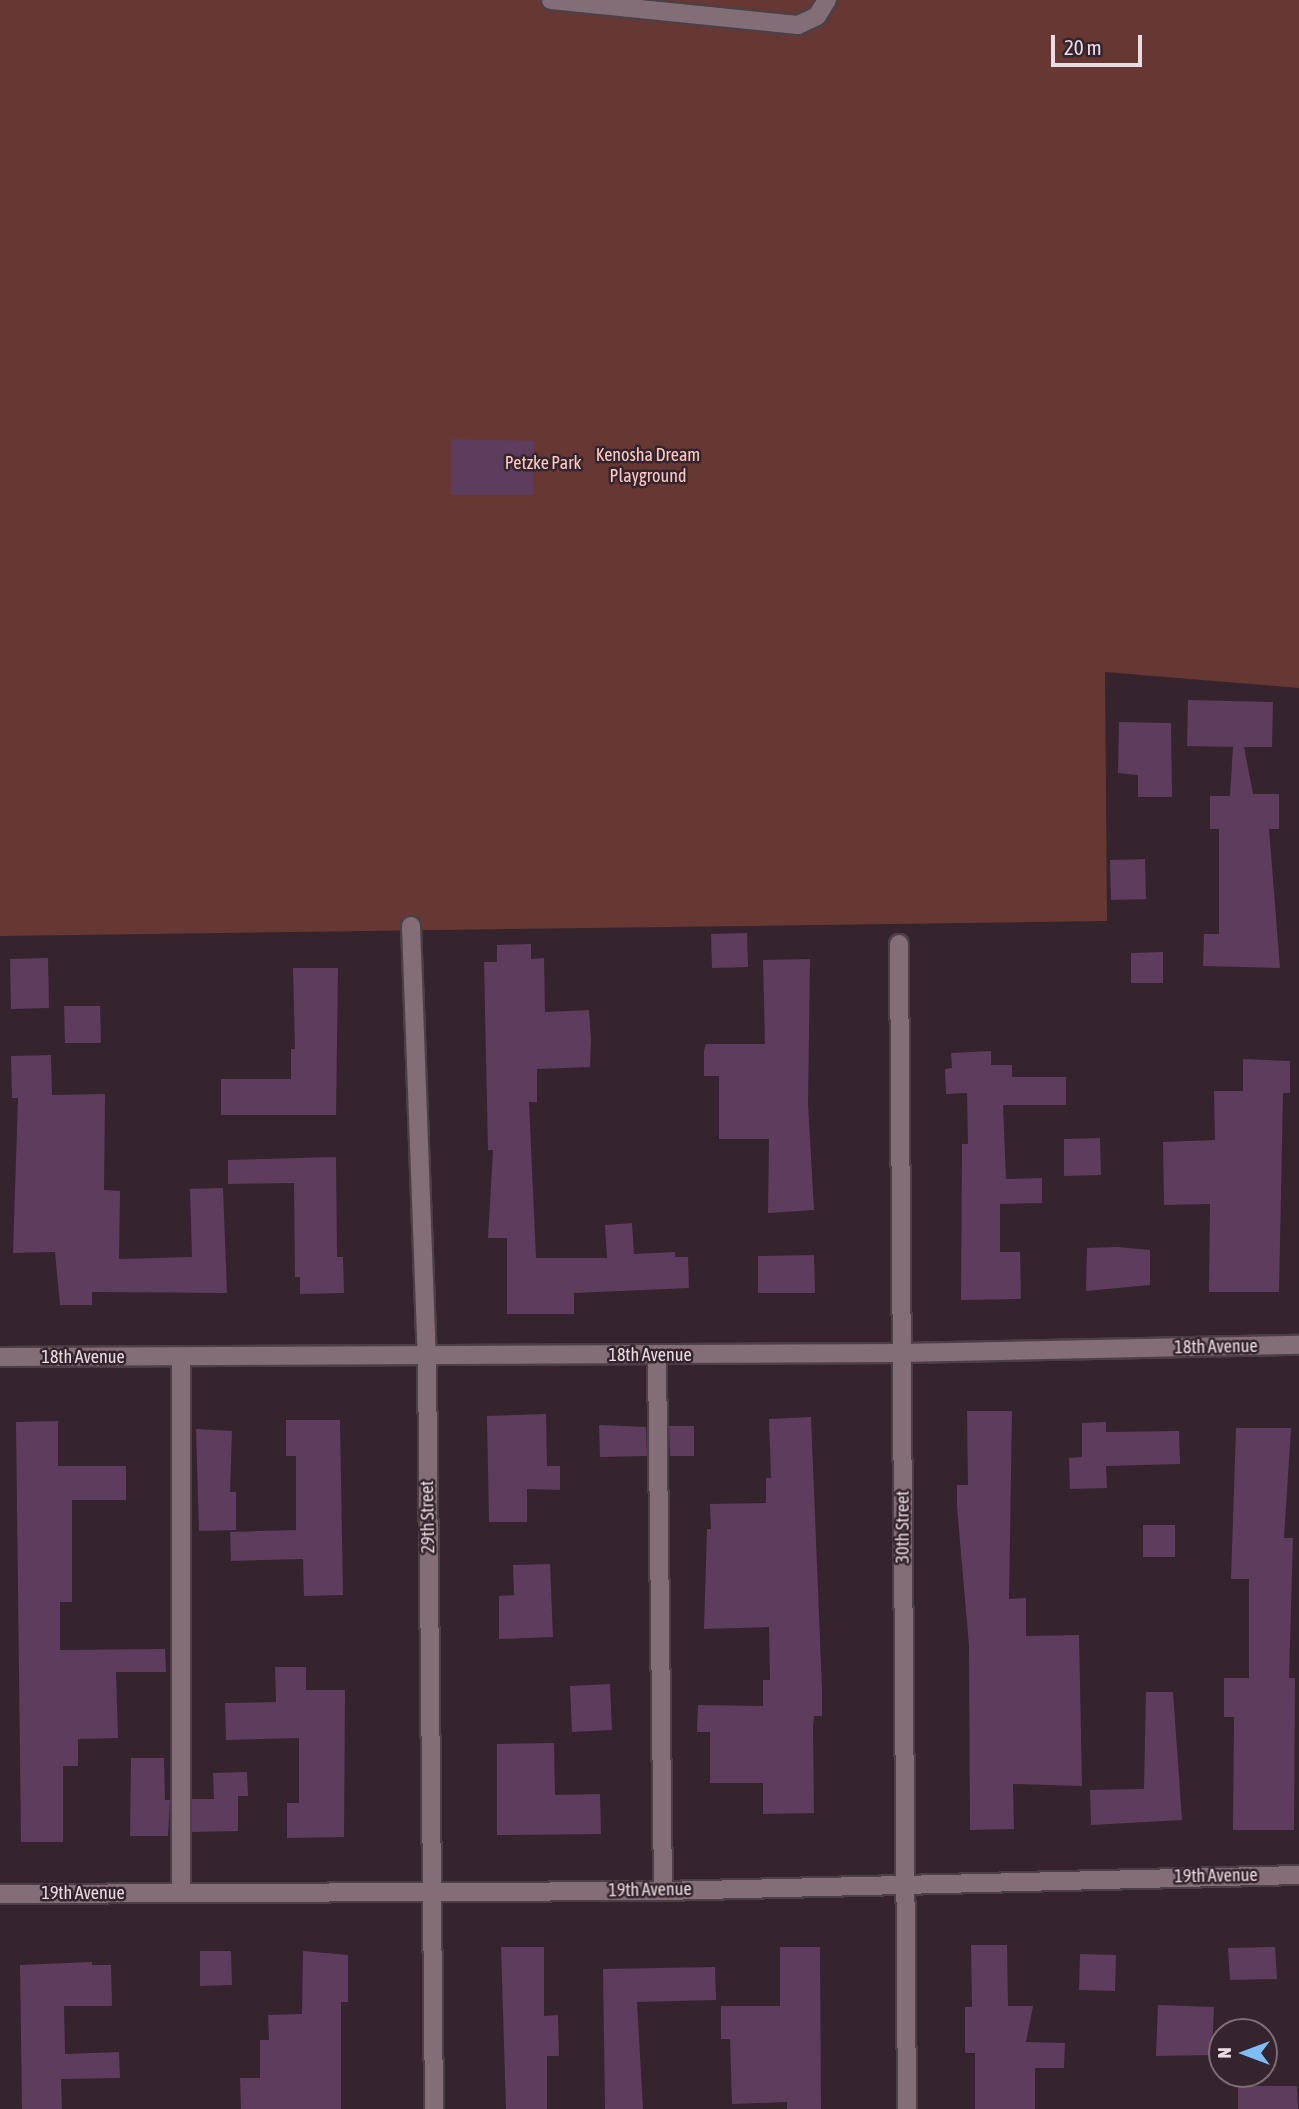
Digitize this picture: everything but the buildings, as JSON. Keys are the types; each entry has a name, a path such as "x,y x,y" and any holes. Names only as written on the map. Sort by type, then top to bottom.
{"street":[{"path":"551,0 798,25 817,16 827,0"},
{"name":"29th Street","path":"411,926 426,1356 434,2109"},
{"name":"30th Street","path":"899,944 907,2109"},
{"name":"18th Avenue","path":"0,1357 903,1353 1299,1345"},
{"path":"657,1355 663,1891"},
{"path":"181,1357 181,1892"},
{"name":"19th Avenue","path":"0,1894 663,1891 1299,1875"}],"green space":[{"name":"Petzke Park","path":"0,0 1299,0 1299,688 1105,672 1107,921 0,936"}],"park label":[{"name":"Kenosha Dream Playground","path":"648,466"}]}
